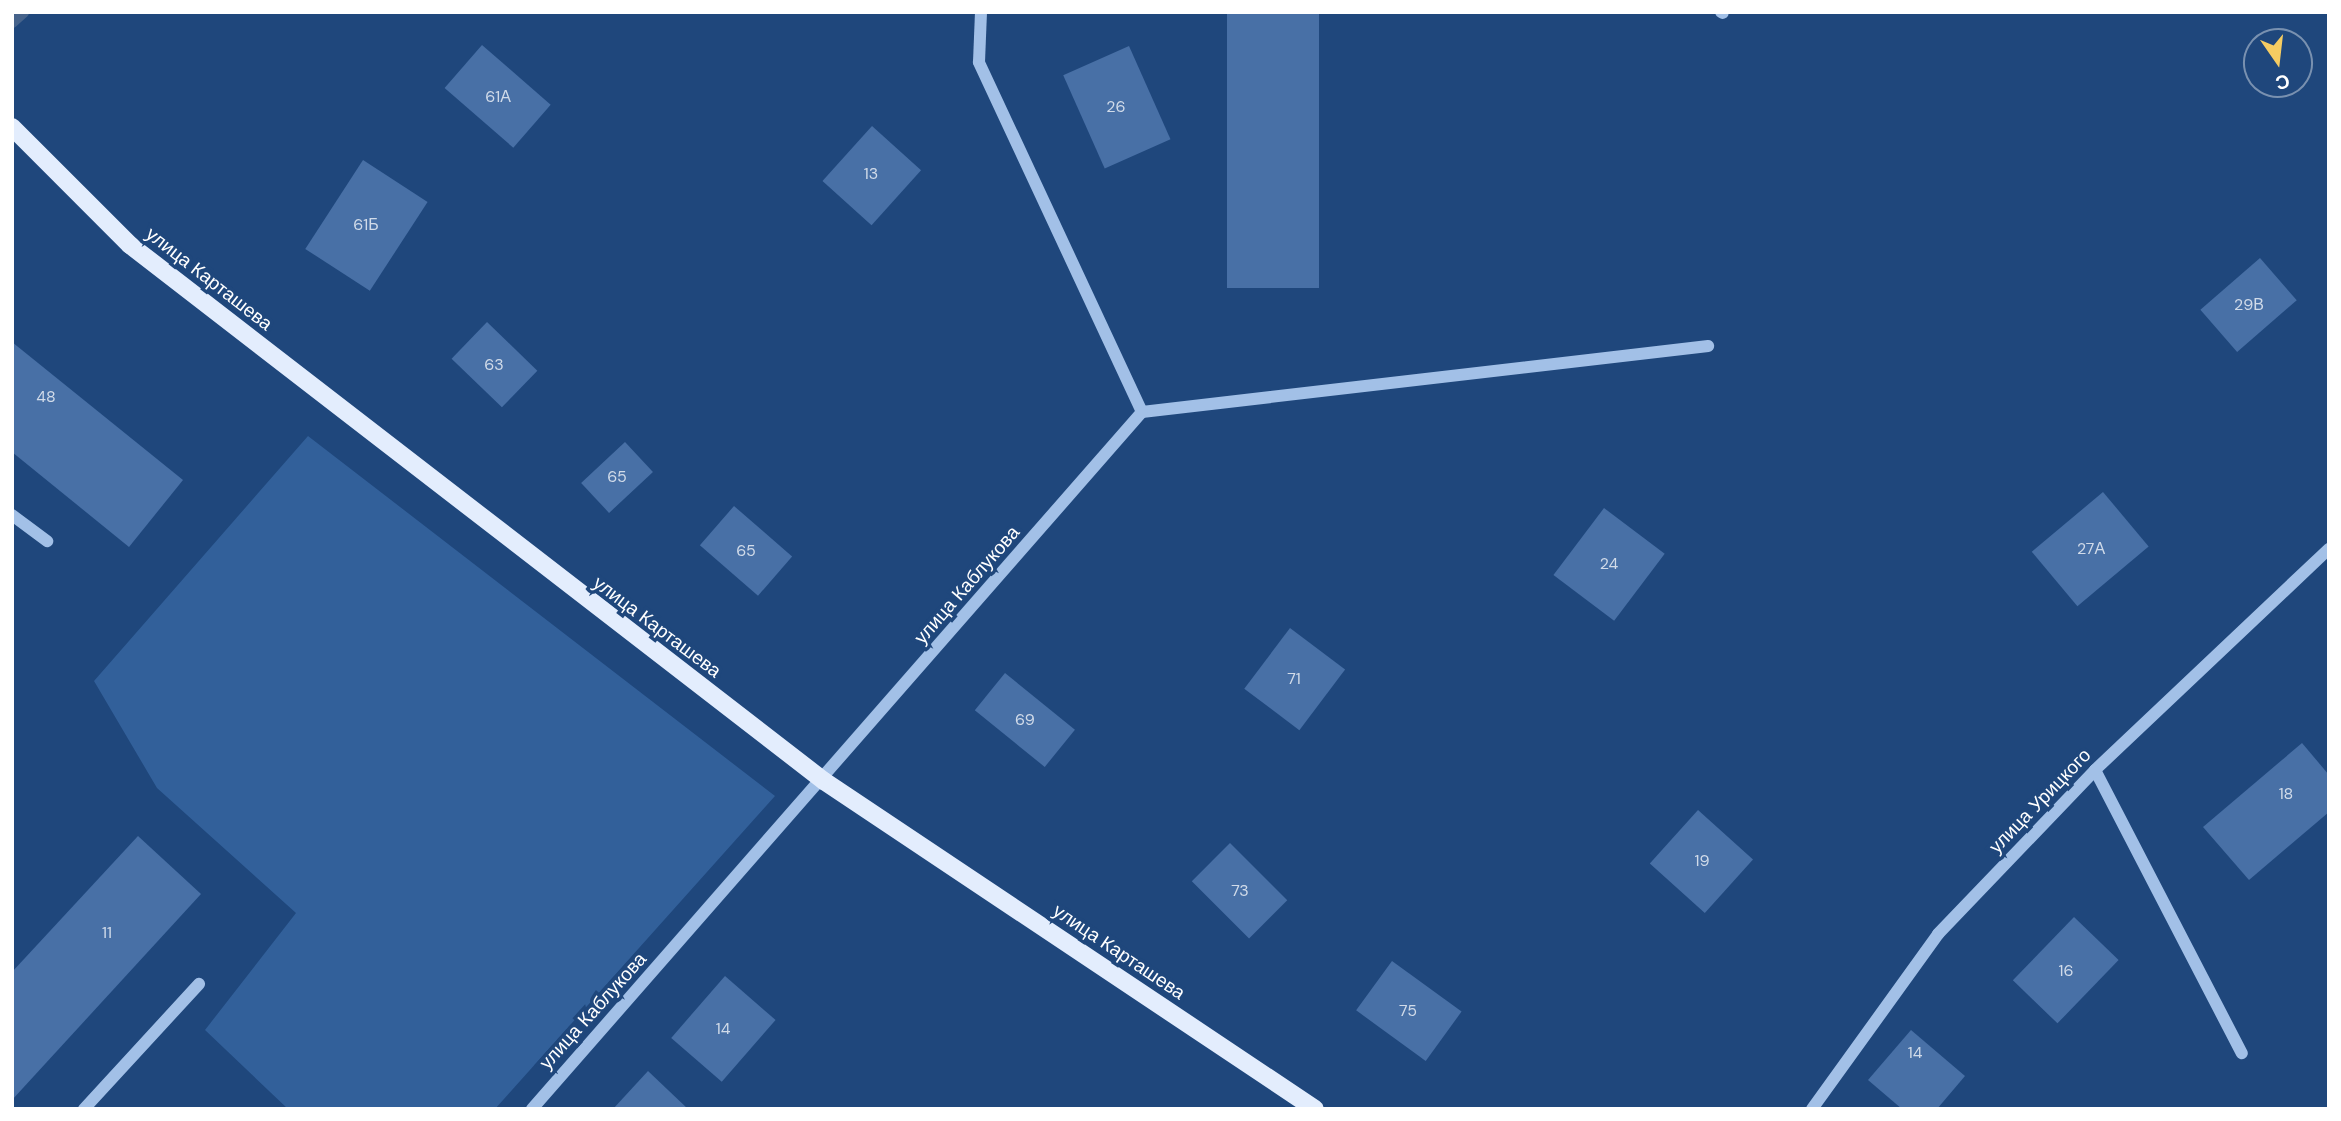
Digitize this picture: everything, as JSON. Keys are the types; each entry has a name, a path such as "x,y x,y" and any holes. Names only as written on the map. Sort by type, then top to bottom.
{"main road":[{"name":"улица Карташева","path":"12,127 67,188 130,245 824,781 1315,1109"}],"street":[{"path":"981,12 979,62 1142,412 1708,346"},
{"name":"улица Каблукова","path":"532,1109 824,781 1142,412"},
{"path":"12,515 47,541"},
{"name":"улица Урицкого","path":"1812,1109 1938,934 2095,770 2329,549"},
{"path":"2095,770 2242,1053"},
{"path":"84,1109 199,984"}],"shaded area":[{"path":"308,436 775,796 495,1109 288,1109 205,1030 296,913 157,788 94,681"}],"building":[{"path":"1227,12 1319,12 1319,288 1227,288"},
{"path":"482,45 551,105 513,148 445,88"},
{"path":"1129,46 1170,139 1105,168 1063,75"},
{"path":"872,126 921,170 872,225 822,181"},
{"path":"363,160 428,202 370,291 305,249"},
{"path":"2260,258 2297,300 2237,352 2200,310"},
{"path":"487,322 537,371 502,407 452,359"},
{"path":"12,342 183,480 129,547 12,452"},
{"path":"625,442 653,472 609,513 581,483"},
{"path":"2103,492 2149,546 2077,606 2032,552"},
{"path":"734,506 792,557 758,596 700,545"},
{"path":"1604,508 1665,554 1614,621 1553,575"},
{"path":"1290,628 1345,670 1299,730 1244,689"},
{"path":"1005,673 1075,730 1045,767 975,710"},
{"path":"2302,743 2329,775 2329,812 2249,880 2203,827"},
{"path":"1698,810 1753,860 1705,913 1650,864"},
{"path":"138,836 201,894 12,1100 12,972"},
{"path":"1230,843 1287,900 1249,938 1192,881"},
{"path":"2074,917 2119,960 2057,1023 2013,980"},
{"path":"1392,961 1462,1012 1426,1061 1356,1010"},
{"path":"725,976 776,1020 722,1082 671,1038"},
{"path":"1911,1030 1965,1076 1937,1109 1902,1109 1868,1080"},
{"path":"648,1071 688,1109 613,1109"}],"waterway":[{"path":"12,22 23,12"}]}
